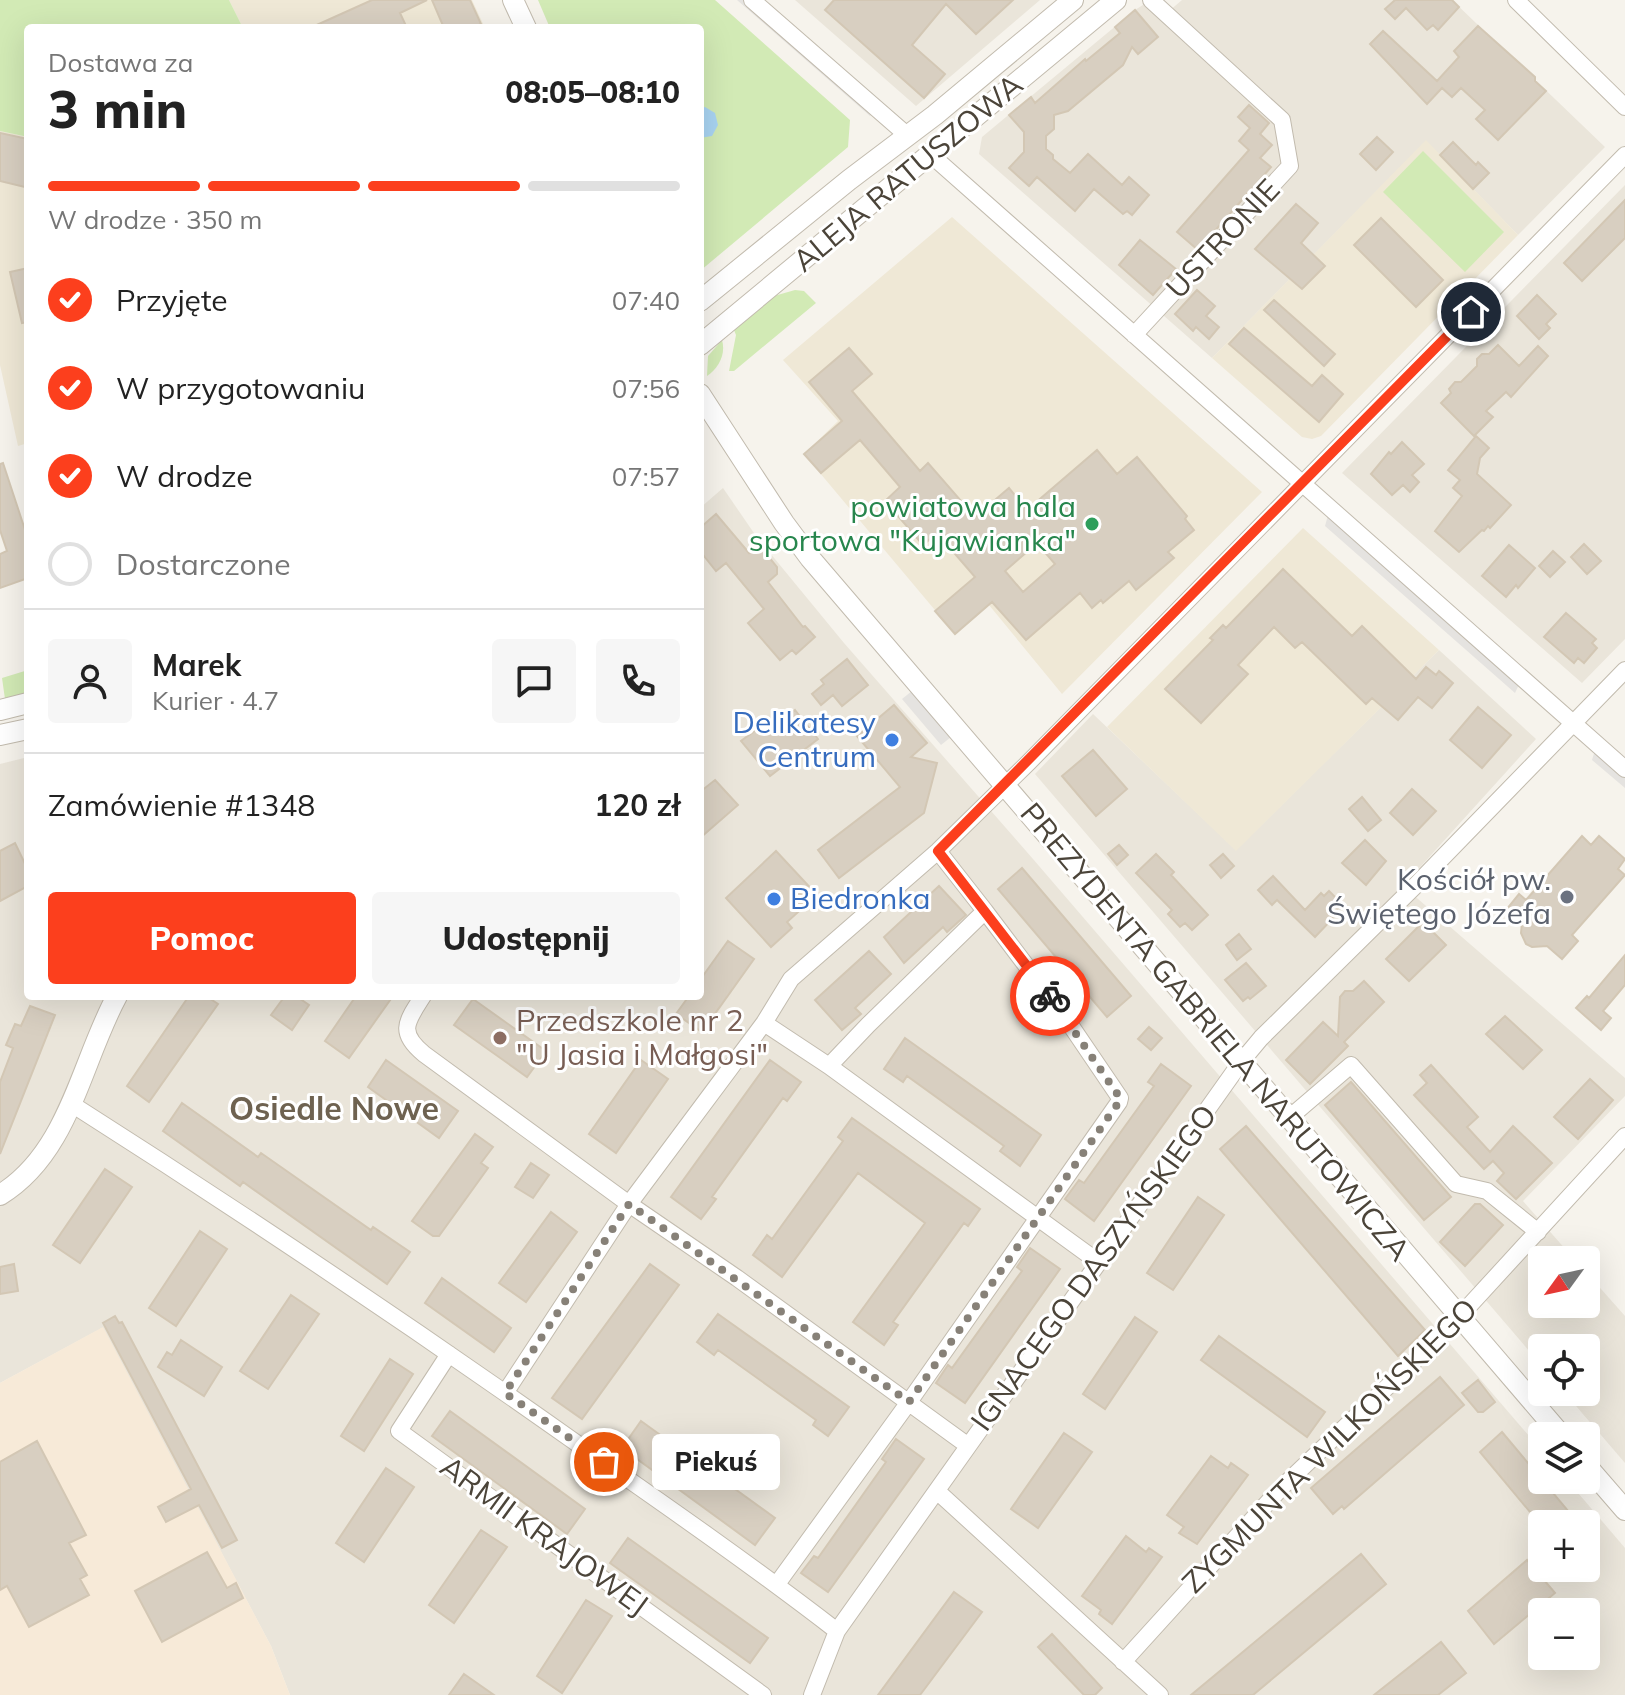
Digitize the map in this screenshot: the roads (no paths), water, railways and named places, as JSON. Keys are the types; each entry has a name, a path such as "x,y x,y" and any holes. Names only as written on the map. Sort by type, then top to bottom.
{"street":[{"path":"513,0 524,24"},
{"path":"752,0 908,136"},
{"name":"ALEJA RATUSZOWA","path":"704,298 1073,0"},
{"name":"ALEJA RATUSZOWA","path":"704,342 1116,0"},
{"name":"USTRONIE","path":"1134,335 1290,166 1282,120 1151,0"},
{"path":"1516,0 1625,107"},
{"path":"930,154 1625,769"},
{"path":"505,1393 629,1204 764,1023 791,979 938,851 1625,155"},
{"name":"PREZYDENTA GABRIELA NARUTOWICZA","path":"704,400 810,558 1550,1422"},
{"name":"IGNACEGO DASZYŃSKIEGO","path":"812,1695 837,1631 1241,1062 1261,1038 1414,887 1625,670"},
{"path":"0,710 24,704"},
{"path":"0,735 24,730"},
{"path":"777,1584 909,1402 1120,1098 1065,1017 938,851"},
{"path":"829,1066 985,911"},
{"path":"0,1195 33,1169 53,1140 115,1000"},
{"path":"421,1000 407,1024 413,1044 629,1204 967,1445"},
{"path":"764,1023 829,1066 1097,1261"},
{"path":"1289,1118 1351,1065 1456,1184 1487,1191 1538,1232"},
{"path":"70,1103 158,1158 449,1354 777,1584 837,1631"},
{"name":"ZYGMUNTA WILKOŃSKIEGO","path":"1123,1662 1282,1487 1459,1317 1625,1136"},
{"name":"ARMII KRAJOWEJ","path":"449,1354 399,1431 763,1695"},
{"path":"1600,1481 1625,1510"},
{"path":"938,1492 1160,1695"}],"water":[{"path":"704,107 715,113 718,125 712,136 704,137"}],"place":[{"name":"powiatowa hala sportowa \"Kujawianka\"","path":"1092,524"},
{"name":"Delikatesy Centrum","path":"892,740"},
{"name":"Kościół pw. Świętego Józefa","path":"1567,897"},
{"name":"Biedronka","path":"774,899"},
{"name":"Przedszkole nr 2 \"U Jasia i Małgosi\"","path":"500,1038"},
{"name":"Piekuś","path":"604,1462"}],"district":[{"name":"Osiedle Nowe","path":"334,1109"}]}
